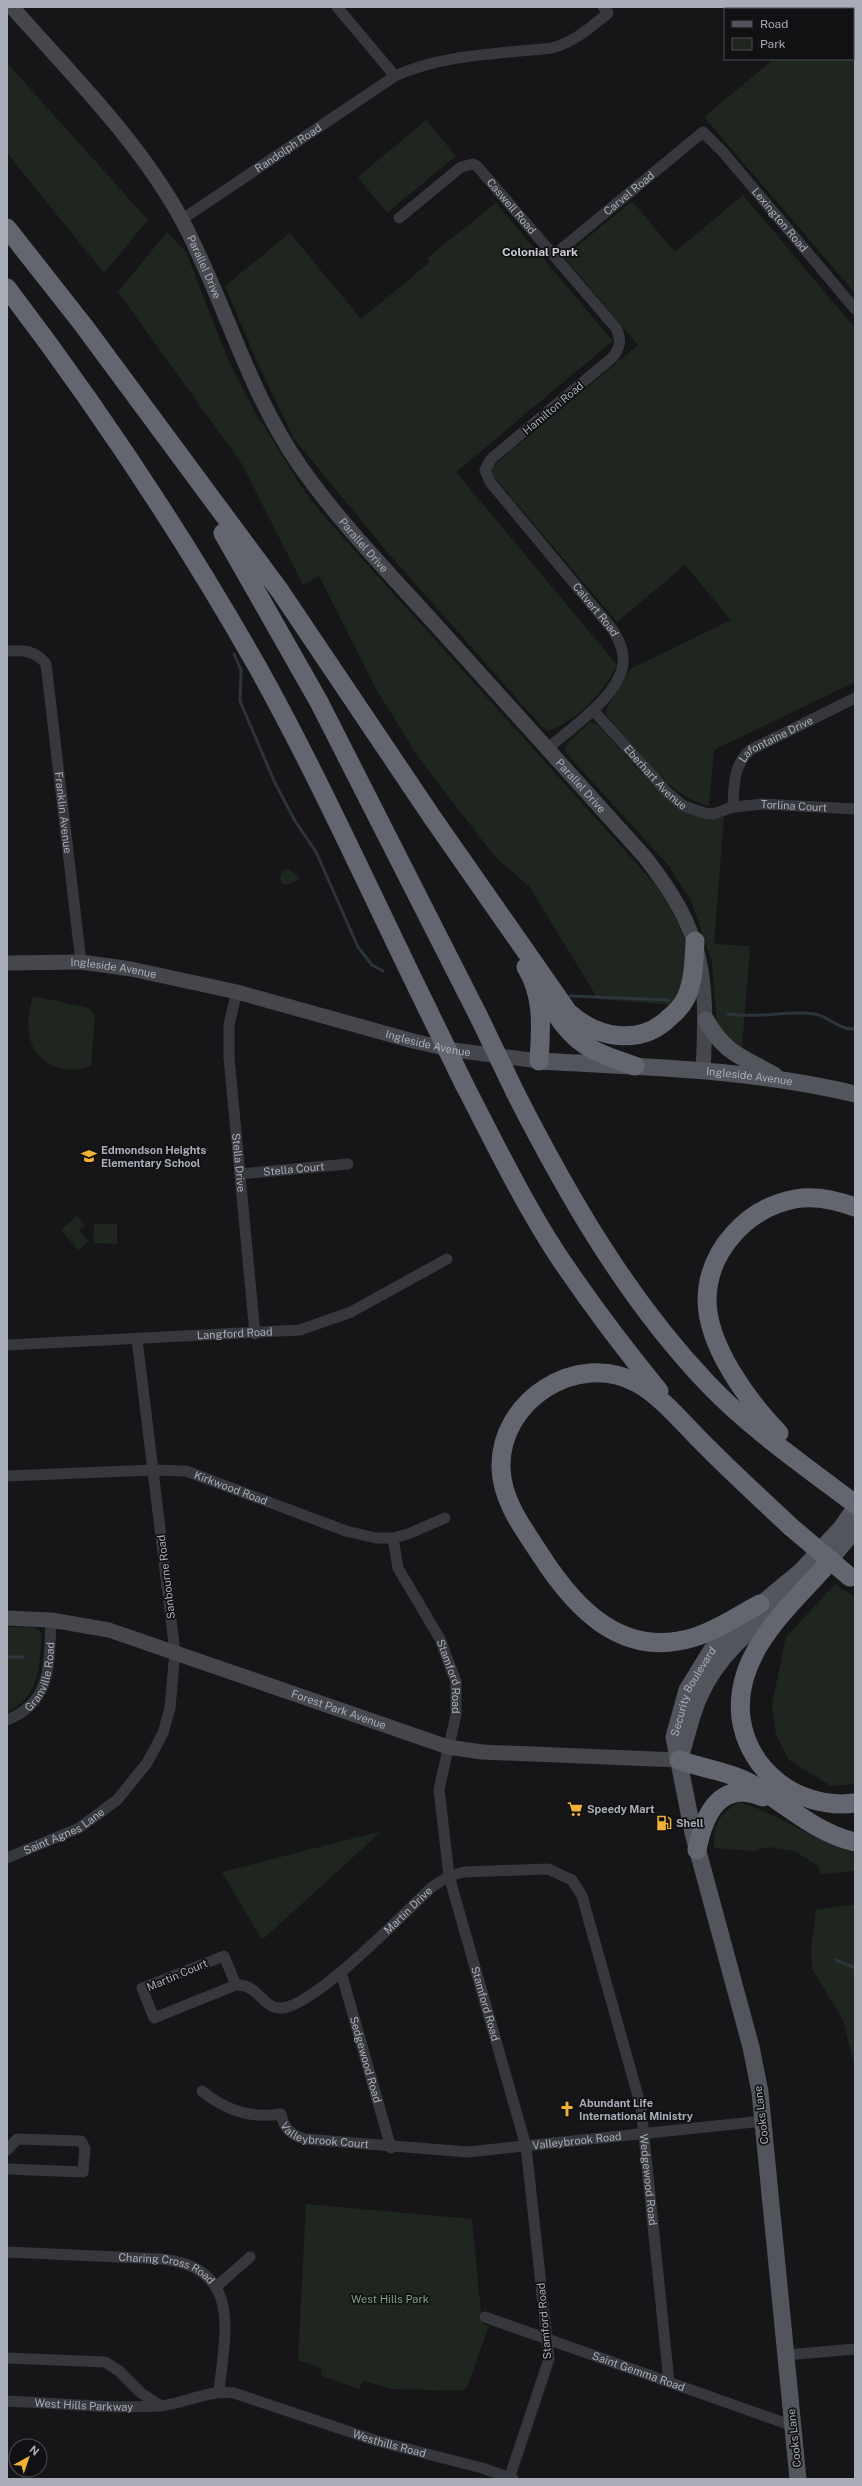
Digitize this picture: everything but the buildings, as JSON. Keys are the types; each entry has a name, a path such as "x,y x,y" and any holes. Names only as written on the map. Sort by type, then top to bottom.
{"highway":[{"path":"7,228 84,326 160,432 280,591 432,817 568,1012 590,1028 617,1037 629,1036 654,1029 667,1021 685,1000 693,976 695,941"},
{"path":"7,288 126,451 225,611 286,722 464,1084 508,1169 557,1254 617,1338 692,1433"},
{"path":"160,432 257,590 316,696 478,1015 545,1151 590,1228 662,1329 709,1385 759,1429 855,1504"},
{"path":"432,817 564,1027 574,1038 593,1052 635,1066"},
{"path":"532,977 541,1012 538,1061"},
{"path":"827,1483 769,1423 737,1380 715,1337 707,1302 713,1272 722,1249 733,1233 760,1211 796,1199 837,1201 855,1207"},
{"path":"760,1604 708,1632 680,1641 646,1641 618,1634 593,1619 567,1593 524,1529 506,1496 502,1483 502,1454 505,1439 516,1416 523,1406 546,1387 570,1377 601,1373 637,1383 658,1399 736,1476 791,1527 854,1579"},
{"path":"831,1560 756,1648 743,1677 740,1708 747,1742 766,1771 778,1782 805,1798 841,1804 855,1803"},
{"path":"679,1760 739,1778 756,1787 777,1803 824,1831 855,1842"},
{"path":"697,1850 705,1818 719,1800 740,1792 754,1793 777,1803"}],"main road":[{"path":"706,1020 714,1035 728,1050 781,1078"},
{"name":"Ingleside Avenue","path":"538,1061 703,1070 781,1078 855,1094"},
{"name":"Security Boulevard","path":"679,1760 674,1737 680,1710 696,1672 720,1640 760,1604 801,1571 841,1528 855,1508"},
{"name":"Security Boulevard","path":"679,1760 699,1696 722,1658 738,1640 810,1581 831,1560 855,1530"},
{"name":"Cooks Lane","path":"679,1760 685,1802 697,1850 751,2047 763,2121 798,2479"}],"street":[{"name":"Parallel Drive","path":"12,7 131,145 160,185 181,220 255,390 278,433 300,466 357,537 548,748 666,883 688,921 695,941 704,988 706,1020 703,1070"},
{"path":"337,7 395,76"},
{"name":"Randolph Road","path":"181,220 395,76 416,66 435,62 552,48 564,45 577,38 605,10"},
{"name":"Carvel Road","path":"554,255 703,132"},
{"name":"Lexington Road","path":"703,132 723,152 855,309"},
{"name":"Caswell Road","path":"399,218 461,167 473,164 482,169 616,328 620,345"},
{"name":"Hamilton Road","path":"485,470 491,459 613,358 620,345"},
{"name":"Calvert Road","path":"485,470 490,482 572,578 620,643 623,663 620,675 606,696 593,710 548,748"},
{"name":"Franklin Avenue","path":"7,651 29,651 36,654 46,664 81,962"},
{"name":"Lafontaine Drive","path":"733,807 735,774 742,757 750,750 855,698"},
{"name":"Eberhart Avenue","path":"593,710 676,801 704,813 722,812 733,807"},
{"name":"Torlina Court","path":"733,807 763,804 855,809"},
{"name":"Ingleside Avenue","path":"7,963 81,962 131,969 237,992 413,1041 453,1050 538,1061"},
{"name":"Stella Drive","path":"237,992 228,1036 255,1334"},
{"name":"Stella Court","path":"240,1174 348,1164"},
{"name":"Langford Road","path":"7,1345 255,1334 300,1330 332,1320 447,1260"},
{"name":"Sanbourne Road","path":"117,1800 147,1763 163,1733 173,1694 175,1652 137,1339"},
{"name":"Kirkwood Road","path":"7,1476 153,1470 186,1471 346,1531 376,1538 393,1538 426,1528 445,1518"},
{"name":"Stamford Road","path":"393,1538 398,1568 440,1639 452,1667 457,1698 440,1790 449,1876 526,2146 549,2351 547,2369 510,2479"},
{"name":"Forest Park Avenue","path":"7,1618 51,1620 109,1630 448,1747 482,1752 679,1760"},
{"name":"Granville Road","path":"7,1720 32,1706 44,1687 49,1659 51,1620"},
{"name":"Saint Agnes Lane","path":"7,1858 80,1828 117,1800"},
{"name":"Martin Drive","path":"236,1985 248,1986 272,2006 280,2008 299,2003 341,1972 432,1887 449,1876 464,1872 538,1869"},
{"name":"Wedgewood Road","path":"538,1869 548,1869 565,1875 578,1886 637,2090 644,2134 669,2382"},
{"name":"Martin Court","path":"224,1956 236,1985 154,2018 142,1988 224,1956"},
{"name":"Sedgewood Road","path":"341,1972 391,2148"},
{"name":"Valleybrook Court","path":"202,2091 231,2110 259,2116 281,2114 285,2128 298,2137 316,2141 391,2148"},
{"name":"Valleybrook Road","path":"391,2148 451,2153 763,2121"},
{"path":"7,2150 17,2139 81,2141 85,2148 83,2172 7,2169"},
{"name":"Charing Cross Road","path":"7,2252 176,2260 201,2272 216,2287 225,2309 226,2323 219,2391"},
{"path":"216,2287 250,2257"},
{"name":"Saint Gemma Road","path":"484,2317 793,2426"},
{"path":"786,2355 855,2349"},
{"name":"West Hills Parkway","path":"7,2358 105,2362 119,2370 141,2393 161,2406"},
{"name":"West Hills Parkway","path":"7,2401 108,2406 161,2406 219,2391 241,2394 267,2403"},
{"name":"Westhills Road","path":"267,2403 377,2441 482,2468 510,2479"}],"green space":[{"path":"855,7 855,293 704,117 773,60 854,60 854,8 836,8"},
{"path":"7,63 148,220 104,273 7,153"},
{"path":"426,120 456,156 387,213 358,177"},
{"path":"743,195 855,328 855,682 714,750 709,806 694,801 680,792 653,769 606,715 606,710 630,669 731,620 685,565 617,622 488,470 638,345 564,257 632,201 675,252"},
{"path":"496,203 613,341 456,472 617,665 605,686 589,704 570,720 549,731 543,728 389,554 294,439 258,364 225,286 290,233 361,319 430,262 427,258"},
{"path":"167,232 186,252 227,357 255,412 305,492 329,522 654,883 660,892 677,921 685,942 687,953 687,974 675,1005 598,999 529,886 496,858 418,757 375,687 319,576 303,585 242,464 118,292"},
{"path":"590,722 597,724 653,785 677,805 688,812 697,815 724,817 714,944 750,946 742,1049 733,1044 717,1023 712,962 691,901 668,865 567,754 565,749 567,744"},
{"path":"288,868 300,878 289,885 282,884 280,878 282,872"},
{"path":"33,996 88,1008 95,1015 91,1066 73,1070 63,1069 46,1062 39,1055 33,1047 29,1033 30,1006"},
{"path":"77,1216 85,1225 79,1230 89,1241 78,1250 61,1230"},
{"path":"94,1224 117,1224 117,1244 93,1243"},
{"path":"835,1584 855,1597 855,1784 831,1786 789,1760 776,1735 772,1704 786,1637"},
{"path":"7,1627 35,1627 40,1631 41,1640 39,1665 32,1689 22,1702 7,1712"},
{"path":"738,1802 768,1813 825,1842 855,1853 855,1871 821,1874 817,1865 794,1851 768,1847 753,1851 714,1848 715,1833 718,1822 726,1812"},
{"path":"382,1831 262,1940 222,1872"},
{"path":"855,1904 855,2068 843,2020 812,1969 811,1949 816,1910"},
{"name":"West Hills Park","path":"306,2204 472,2219 482,2323 489,2326 467,2387 461,2391 392,2389 363,2381 359,2389 320,2375 322,2368 298,2360"}],"waterway":[{"path":"234,654 241,670 240,701 275,783 295,821 316,852 358,947 372,965 383,971"},
{"path":"570,996 669,1000"},
{"path":"728,1014 750,1016 794,1013 815,1014 844,1028 855,1029"},
{"path":"7,1657 23,1657"},
{"path":"836,1960 855,1968"}],"place":[{"name":"Edmondson Heights Elementary School","path":"89,1156"},
{"name":"Speedy Mart","path":"575,1809"},
{"name":"Shell","path":"664,1823"},
{"name":"Abundant Life International Ministry","path":"567,2109"}],"district":[{"name":"Colonial Park","path":"540,252"}]}
